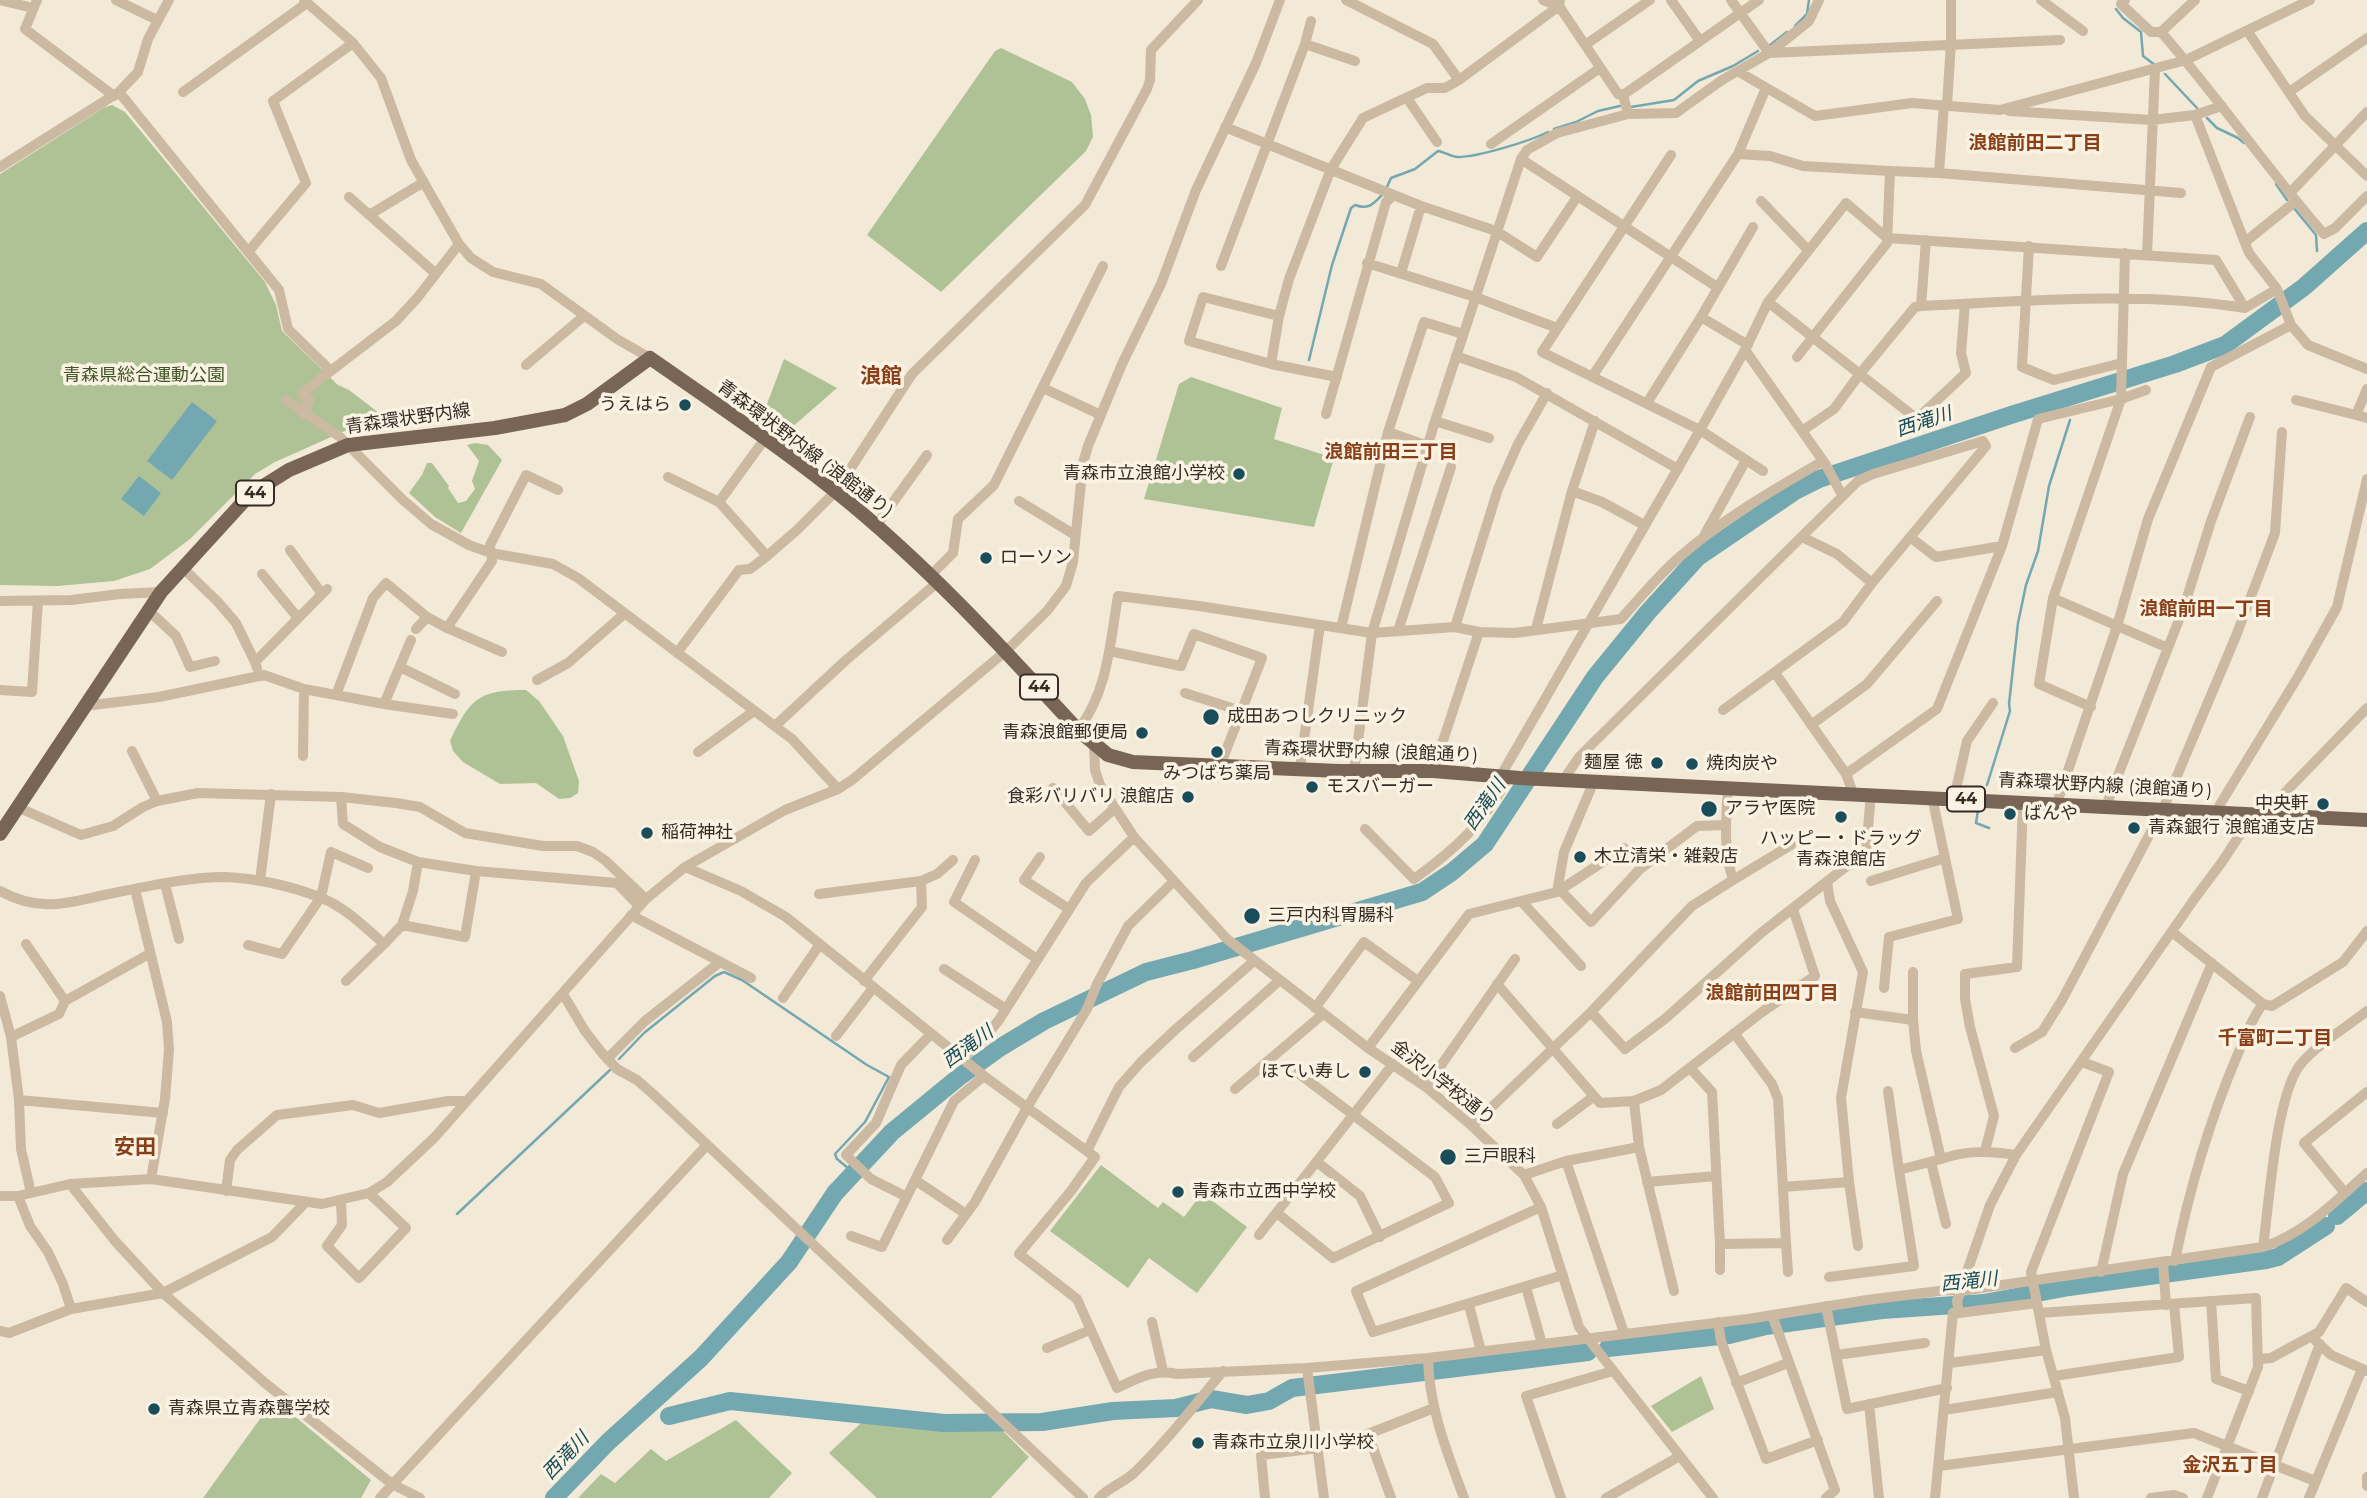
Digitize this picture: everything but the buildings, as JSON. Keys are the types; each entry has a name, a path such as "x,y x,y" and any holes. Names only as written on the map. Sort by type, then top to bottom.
{"main road":[{"name":"青森環状野内線 (浪館通り)","path":"650,358 836,491 935,579 1078,730 1094,745 1117,760 1354,772 1433,771 2367,820"},
{"name":"青森環状野内線","path":"2,825 17,807 161,592 244,501 265,485 289,470 348,445 558,418 576,411 650,358"}],"street":[{"path":"0,0 35,4 25,29 116,94 279,290 288,329 331,371"},
{"path":"116,0 157,20"},
{"path":"0,167 116,94 138,72 148,39 169,0"},
{"path":"677,653 739,570 750,569 767,556 842,485 912,374 1085,205 1147,89 1151,50 1198,0"},
{"path":"0,1196 18,1196 70,1184 150,1179 305,1203 341,1201 369,1193 387,1182 434,1138 639,907 685,867 785,810 838,789 852,780 1006,651 1047,611 1066,586 1073,562 1083,463 1122,364 1161,284 1196,190 1256,63 1280,0"},
{"path":"1346,0 1433,44 1460,80"},
{"path":"1543,0 1559,3 1618,94 1623,95"},
{"path":"1585,45 1650,0"},
{"path":"1671,0 1700,41"},
{"path":"1731,0 1769,53"},
{"path":"1623,95 1759,0"},
{"path":"1354,772 1372,634 1435,421 1521,159 1527,150 1557,133 1628,114 1676,113 1722,80 1769,53 1809,21 1819,0"},
{"path":"1939,173 1951,43 1951,0"},
{"path":"2041,0 2083,31"},
{"path":"2125,0 2121,4 2151,32 2161,32 2195,0"},
{"path":"2000,110 2186,60 2309,0"},
{"path":"183,92 305,1 353,43 381,78 411,160 459,244 471,258 493,272 541,284 617,339 650,358"},
{"path":"1271,364 1279,316 1289,279 1331,169 1363,118 1427,89 1445,88 1460,80 1559,3"},
{"path":"1221,266 1305,44 1311,21"},
{"path":"2161,32 2324,234 2335,228 2367,196"},
{"path":"2248,32 2305,116 2367,176"},
{"path":"2289,92 2367,38"},
{"path":"1769,53 2060,40"},
{"path":"248,252 306,183 273,100 353,43"},
{"path":"1305,44 1355,61"},
{"path":"1491,144 1600,68"},
{"path":"2147,255 2155,70"},
{"path":"1739,72 1815,116 1912,103 2152,120 2195,115 2222,106"},
{"path":"1592,377 1738,154 1766,88"},
{"path":"1623,95 1628,114"},
{"path":"1407,98 1437,142"},
{"path":"2245,242 2293,197 2334,146 2367,112"},
{"path":"2195,115 2249,253 2278,291 2289,320 2308,345 2367,369"},
{"path":"1225,127 1421,206 1496,231 1537,257 1577,197"},
{"path":"1738,154 1770,156 1802,166 1939,173 2181,193"},
{"path":"1671,155 1542,352 1700,430 1763,471"},
{"path":"1521,159 1717,287"},
{"path":"1797,357 1887,243 1890,171"},
{"path":"369,215 424,182"},
{"path":"1326,414 1388,192"},
{"path":"349,197 435,273"},
{"path":"1761,201 1808,250"},
{"path":"1365,829 1414,879 1468,835 1491,808 1644,525 1746,347 1768,302 1846,203 1887,238 2216,260 2245,308"},
{"path":"1401,273 1421,206"},
{"path":"1647,403 1753,228"},
{"path":"1921,306 1926,240"},
{"path":"303,414 309,400 302,393 396,321 459,244"},
{"path":"2029,246 2022,367 2054,380 2122,367"},
{"path":"2091,707 2039,684 2053,598 2121,394 2125,253"},
{"path":"1367,262 1475,296 1556,328"},
{"path":"775,726 935,579 953,553 958,519 994,485 1103,266"},
{"path":"1802,431 1834,410 1858,375 1915,307 2124,299 2221,304 2245,308 2278,291"},
{"path":"1279,316 1203,298 1189,341 1271,364 1336,377"},
{"path":"1768,302 1917,419 1966,373 1961,353 1965,304"},
{"path":"526,365 584,316"},
{"path":"1701,317 1746,347 1824,463 1842,495"},
{"path":"2057,803 2117,626 2148,519 2211,368 2289,320"},
{"path":"1341,628 1388,432 1424,322 1463,334"},
{"path":"1456,356 1516,377 1678,469"},
{"path":"1043,388 1101,415"},
{"path":"2296,400 2361,417 2367,389"},
{"path":"1846,774 1937,709 2002,546 2038,419 2121,394 2146,390"},
{"path":"1455,627 1498,489 1518,444 1547,393"},
{"path":"286,400 348,445 431,524 469,545 491,553 553,564 578,578 792,739 838,789"},
{"path":"2106,806 2184,607 2211,521 2250,417"},
{"path":"1435,421 1489,438"},
{"path":"1536,629 1572,491 1595,421"},
{"path":"1388,432 1428,446"},
{"path":"2015,1048 2042,1032 2062,1000 2163,809 2236,636 2275,533 2282,432"},
{"path":"719,502 764,439"},
{"path":"1564,779 1579,757 1858,481 1983,441 1986,446 1843,622 1723,710"},
{"path":"876,526 927,455"},
{"path":"1702,539 1746,460"},
{"path":"1078,730 1100,695 1118,596 1372,634 1455,627 1479,632 1516,633 1621,619 1663,572 1702,539 1748,504 1824,463"},
{"path":"1398,631 1451,467"},
{"path":"447,628 492,561 490,545 526,475 558,490"},
{"path":"668,477 719,502 767,556"},
{"path":"2216,811 2299,676 2337,607 2367,480"},
{"path":"1572,491 1602,502 1644,525"},
{"path":"1018,501 1075,535"},
{"path":"2354,536 2367,540"},
{"path":"1802,537 1837,554 1872,583"},
{"path":"1910,537 1936,557 2002,546"},
{"path":"255,662 324,591 290,550"},
{"path":"181,567 236,623 258,670 264,675 304,689 453,713"},
{"path":"262,574 298,618"},
{"path":"336,695 373,598 386,583 427,617 502,652"},
{"path":"0,601 38,601 161,592"},
{"path":"2053,598 2168,648"},
{"path":"0,690 32,692 38,601"},
{"path":"1811,725 1867,684 1937,601"},
{"path":"148,610 176,636 190,667 215,661"},
{"path":"537,680 568,663 624,614"},
{"path":"384,704 414,635 427,617"},
{"path":"1300,768 1320,625"},
{"path":"1433,771 1479,632"},
{"path":"1109,651 1181,666 1194,634 1262,658 1220,766"},
{"path":"400,667 455,694"},
{"path":"1775,673 1846,774 1853,793"},
{"path":"85,706 159,697 264,675"},
{"path":"303,756 304,689"},
{"path":"1185,693 1241,711"},
{"path":"1954,798 1967,741 1993,703"},
{"path":"1935,1498 1953,1314 1959,1303 1990,1205 2016,1156 2222,862 2261,814 2272,806 2367,708"},
{"path":"698,752 754,711"},
{"name":"金沢小学校通り","path":"1094,745 1095,770 1100,785 1134,837 1227,939 1368,1048 1426,1087 1524,1175 1541,1207 1579,1326 1586,1338 1713,1498"},
{"path":"132,751 158,802"},
{"path":"1559,891 1564,852 1594,781"},
{"path":"1728,787 1725,825 1727,862 1732,880"},
{"path":"1054,788 1089,831 1115,808"},
{"path":"17,807 81,835 113,826 143,807 198,793 341,797 421,807 465,833 557,848 577,846 593,852 606,861 639,907"},
{"path":"260,881 271,794"},
{"path":"1591,1012 1625,1049 1666,1018 1761,933 1866,851 1871,794"},
{"path":"341,797 343,824 380,847 418,862 476,871 617,883 639,907 720,962 751,978"},
{"path":"1884,988 1889,937 1958,919 1932,797"},
{"path":"1985,1151 1994,1115 1970,1027 1965,999 1965,974 2017,967 2023,802"},
{"path":"1559,891 1591,922 1640,869 1697,826 1725,825"},
{"path":"964,1060 1006,1009 1086,883 1134,837"},
{"path":"1472,1126 1591,1012 1692,906 1791,845"},
{"path":"1368,1048 1469,914 1559,891 1624,848"},
{"path":"248,945 282,954 321,897 331,852 368,869"},
{"path":"1040,857 1024,880 1069,909"},
{"path":"1871,881 1945,858"},
{"path":"819,894 921,881 937,874 953,860"},
{"path":"975,860 954,902 1037,959"},
{"path":"346,981 402,925 413,891 418,862"},
{"path":"685,867 741,891 786,916 964,1060 1095,1157 1019,1254 1077,1299 1117,1388 1149,1373 1163,1371 1177,1374 1428,1366 1481,1351 1624,1333 1719,1332 1828,1315 1947,1290 1959,1303"},
{"path":"402,925 466,937 476,871"},
{"path":"0,891 32,905 50,905 165,884 225,877 260,881 321,897 355,918 384,944"},
{"path":"836,1036 922,908 921,881"},
{"path":"947,1240 966,1214 1087,1009 1097,984 1128,926 1173,882"},
{"path":"1827,882 1829,901 1863,972 1841,1098 1858,1246"},
{"path":"165,884 179,939"},
{"path":"135,889 167,1022 169,1049 163,1113 150,1179"},
{"path":"1521,901 1581,966"},
{"path":"1497,984 1600,1103 1634,1101 1661,1090 1734,1033 1815,976 1793,909"},
{"path":"2172,932 2263,1004 2272,1006 2343,962 2367,931"},
{"path":"1235,1089 1319,1011 1364,942 1418,981"},
{"path":"26,944 65,1001"},
{"path":"783,998 820,944"},
{"path":"11,1037 59,1014 65,1001 149,954"},
{"path":"1426,1087 1515,959"},
{"path":"1087,1151 1119,1087 1141,1062 1254,961"},
{"path":"607,1059 645,1021 720,962"},
{"path":"2101,1272 2123,1174 2212,963"},
{"path":"944,968 1006,1009"},
{"path":"1913,972 1916,1051 1946,1224"},
{"path":"1193,1057 1280,980"},
{"path":"563,994 585,1031 617,1069 637,1080 653,1094 1083,1498"},
{"path":"0,996 11,1037 19,1100 21,1149 32,1193"},
{"path":"2054,1376 2179,1357 2166,1267 2196,1167 2232,1070 2256,1013 2263,1004"},
{"path":"2263,1247 2282,1115 2292,1076 2306,1058 2367,1011"},
{"path":"1855,1012 1913,1020"},
{"path":"1734,1033 1772,1084 1778,1099 1787,1272"},
{"path":"907,1197 871,1179 846,1155 876,1123 901,1065 931,1034"},
{"path":"2074,1498 2065,1418 2046,1350 2031,1272 2109,1072 2082,1062"},
{"path":"1259,1235 1393,1065"},
{"path":"1690,1068 1712,1093 1720,1270"},
{"path":"1277,1213 1333,1258 1449,1203 1435,1177 1298,1073"},
{"path":"851,1236 882,1247 954,1101 983,1074"},
{"path":"1829,1277 1913,1266 1888,1091"},
{"path":"2345,1194 2304,1143 2367,1092"},
{"path":"1557,1124 1593,1097"},
{"path":"19,1100 163,1113"},
{"path":"226,1191 230,1160 237,1150 277,1115 353,1105 379,1113 448,1101 467,1101"},
{"path":"1634,1101 1639,1147 1674,1291"},
{"path":"380,1498 706,1146"},
{"path":"1524,1175 1566,1161 1639,1147"},
{"path":"1899,1170 1959,1153 1985,1151 2016,1156"},
{"path":"1566,1161 1624,1333"},
{"path":"1317,1162 1360,1196 1380,1237"},
{"path":"1959,1303 2036,1297 2101,1272 2166,1267 2283,1241 2311,1222 2367,1173"},
{"path":"1647,1182 1716,1176"},
{"path":"915,1180 966,1214"},
{"path":"1783,1187 1849,1182"},
{"path":"70,1184 115,1241 163,1293 265,1382 392,1484 420,1498"},
{"path":"341,1201 342,1225 327,1246 359,1278 406,1228 369,1193"},
{"path":"18,1196 30,1226 48,1252 71,1309"},
{"path":"0,1331 9,1333 71,1309 163,1293 272,1237 305,1203"},
{"path":"1541,1207 1356,1291 1373,1332 1563,1275"},
{"path":"1720,1244 1786,1243"},
{"path":"1526,1287 1542,1344"},
{"path":"2262,1498 2319,1332 2346,1288 2367,1302"},
{"path":"1959,1303 2036,1297 2170,1304 2256,1297 2259,1359 2207,1498"},
{"path":"2211,1301 2216,1379 2249,1391"},
{"path":"1469,1305 1481,1351"},
{"path":"1828,1315 1847,1409 1947,1388"},
{"path":"1152,1322 1163,1371"},
{"path":"1774,1322 1835,1490 1826,1498"},
{"path":"1047,1348 1090,1330"},
{"path":"1719,1332 1766,1459 1818,1440"},
{"path":"2259,1359 2271,1358 2316,1341"},
{"path":"2309,1498 2365,1370 2331,1354 2316,1341"},
{"path":"1836,1355 1925,1343"},
{"path":"1950,1363 2046,1350"},
{"path":"1736,1383 1788,1363"},
{"path":"1428,1366 1439,1433 1464,1498"},
{"path":"1307,1368 1324,1498"},
{"path":"1099,1498 1106,1490 1132,1475 1223,1371"},
{"path":"1561,1498 1526,1396 1613,1371"},
{"path":"1944,1410 2058,1392"},
{"path":"1869,1404 1879,1498"},
{"path":"1391,1498 1368,1434 1434,1408"},
{"path":"1939,1466 2194,1433 2315,1481"},
{"path":"1265,1498 1261,1455 1318,1448"},
{"path":"1606,1498 1679,1455"},
{"path":"2367,1477 2367,1486"},
{"path":"2151,1498 2174,1495 2183,1498"}],"green space":[{"path":"1001,48 1072,82 1085,99 1091,115 1093,137 1086,151 941,292 867,235 995,51"},
{"name":"青森県総合運動公園","path":"112,105 125,112 265,282 276,305 282,331 338,385 379,413 381,423 358,425 275,462 255,474 190,539 150,569 114,581 57,586 0,585 0,174"},
{"path":"784,359 837,388 790,429 775,420 769,426 761,420"},
{"path":"1191,377 1282,408 1274,439 1334,458 1314,527 1144,499 1179,384"},
{"path":"467,445 488,445 502,460 461,533 435,517 409,493 427,463 432,463 458,503 466,501 475,489 472,481 479,461"},
{"path":"526,690 539,701 563,736 579,781 578,793 570,798 559,799 536,783 500,784 463,762 453,751 450,741 470,706 486,695"},
{"path":"1101,1165 1158,1208 1163,1202 1184,1217 1202,1193 1247,1227 1197,1293 1149,1258 1128,1288 1050,1231"},
{"path":"1701,1376 1714,1409 1672,1432 1651,1406"},
{"path":"280,1404 371,1480 361,1498 203,1498 270,1405"},
{"path":"736,1420 792,1473 769,1498 578,1498 601,1474 615,1483 651,1449 666,1461"},
{"path":"861,1423 949,1431 1003,1431 1029,1457 991,1498 877,1498 829,1453"}],"water":[{"path":"192,402 217,421 172,480 147,461"},
{"path":"139,476 161,493 144,516 121,499"}],"waterway":[{"path":"1795,26 1807,14 1809,0"},
{"path":"2116,9 2141,32 2143,56 2155,65"},
{"path":"1770,45 1787,32"},
{"path":"1631,107 1674,100 1698,81 1733,66 1758,51"},
{"path":"2165,74 2197,108"},
{"path":"1554,129 1598,111 1620,106"},
{"path":"2207,118 2217,128 2244,143"},
{"path":"1386,189 1391,178 1415,169 1438,151 1455,157 1467,156 1504,148 1548,132"},
{"path":"2276,184 2287,200"},
{"path":"1309,360 1332,265 1351,208 1355,205 1370,205 1382,195"},
{"path":"2293,207 2316,235 2317,251"},
{"name":"西滝川","path":"554,1498 608,1442 701,1358 789,1262 835,1193 892,1132 959,1077 1001,1047 1044,1021 1146,972 1422,892 1452,872 1485,844 1595,677 1648,612 1698,557 1795,491 1819,479 2175,364 2225,345 2304,287 2367,231"},
{"name":"西滝川","path":"2324,259 2330,265"},
{"name":"西滝川","path":"2065,398 2067,406"},
{"path":"1987,785 2010,711 2018,623 2026,585 2038,551 2049,486 2070,420"},
{"path":"1978,810 1976,823 1989,828"},
{"path":"619,1059 644,1033 715,976 724,972 742,980 867,1065 889,1077 865,1122 835,1154 837,1159 854,1173"},
{"path":"457,1214 610,1070"},
{"name":"西滝川","path":"2337,1216 2367,1191"},
{"name":"西滝川","path":"1608,1348 1729,1335 1766,1326 1882,1310 1984,1303 2069,1287 2266,1260 2278,1257 2326,1226"},
{"name":"西滝川","path":"669,1416 730,1401 944,1423 1042,1422 1113,1411 1176,1408 1211,1399 1247,1405 1269,1401 1292,1388 1588,1352"}],"place":[{"name":"うえはら","path":"685,405"},
{"name":"青森市立浪館小学校","path":"1239,474"},
{"name":"ローソン","path":"986,558"},
{"name":"成田あつしクリニック","path":"1211,717"},
{"name":"青森浪館郵便局","path":"1142,733"},
{"name":"みつばち薬局","path":"1217,752"},
{"name":"麺屋 徳","path":"1657,763"},
{"name":"焼肉炭や","path":"1692,764"},
{"name":"モスバーガー","path":"1312,787"},
{"name":"食彩バリバリ 浪館店","path":"1188,797"},
{"name":"中央軒","path":"2323,804"},
{"name":"アラヤ医院","path":"1709,809"},
{"name":"ばんや","path":"2010,814"},
{"name":"ハッピー・ドラッグ 青森浪館店","path":"1841,817"},
{"name":"青森銀行 浪館通支店","path":"2134,828"},
{"name":"稲荷神社","path":"647,833"},
{"name":"木立清栄・雑穀店","path":"1580,857"},
{"name":"三戸内科胃腸科","path":"1252,916"},
{"name":"ほてい寿し","path":"1365,1072"},
{"name":"三戸眼科","path":"1448,1157"},
{"name":"青森市立西中学校","path":"1178,1192"},
{"name":"青森県立青森聾学校","path":"154,1409"},
{"name":"青森市立泉川小学校","path":"1198,1443"}],"district":[{"name":"浪館前田二丁目","path":"2035,143"},
{"name":"浪館","path":"881,377"},
{"name":"浪館前田三丁目","path":"1391,452"},
{"name":"浪館前田一丁目","path":"2206,609"},
{"name":"浪館前田四丁目","path":"1772,993"},
{"name":"千富町二丁目","path":"2275,1038"},
{"name":"安田","path":"135,1148"},
{"name":"金沢五丁目","path":"2230,1465"}]}
